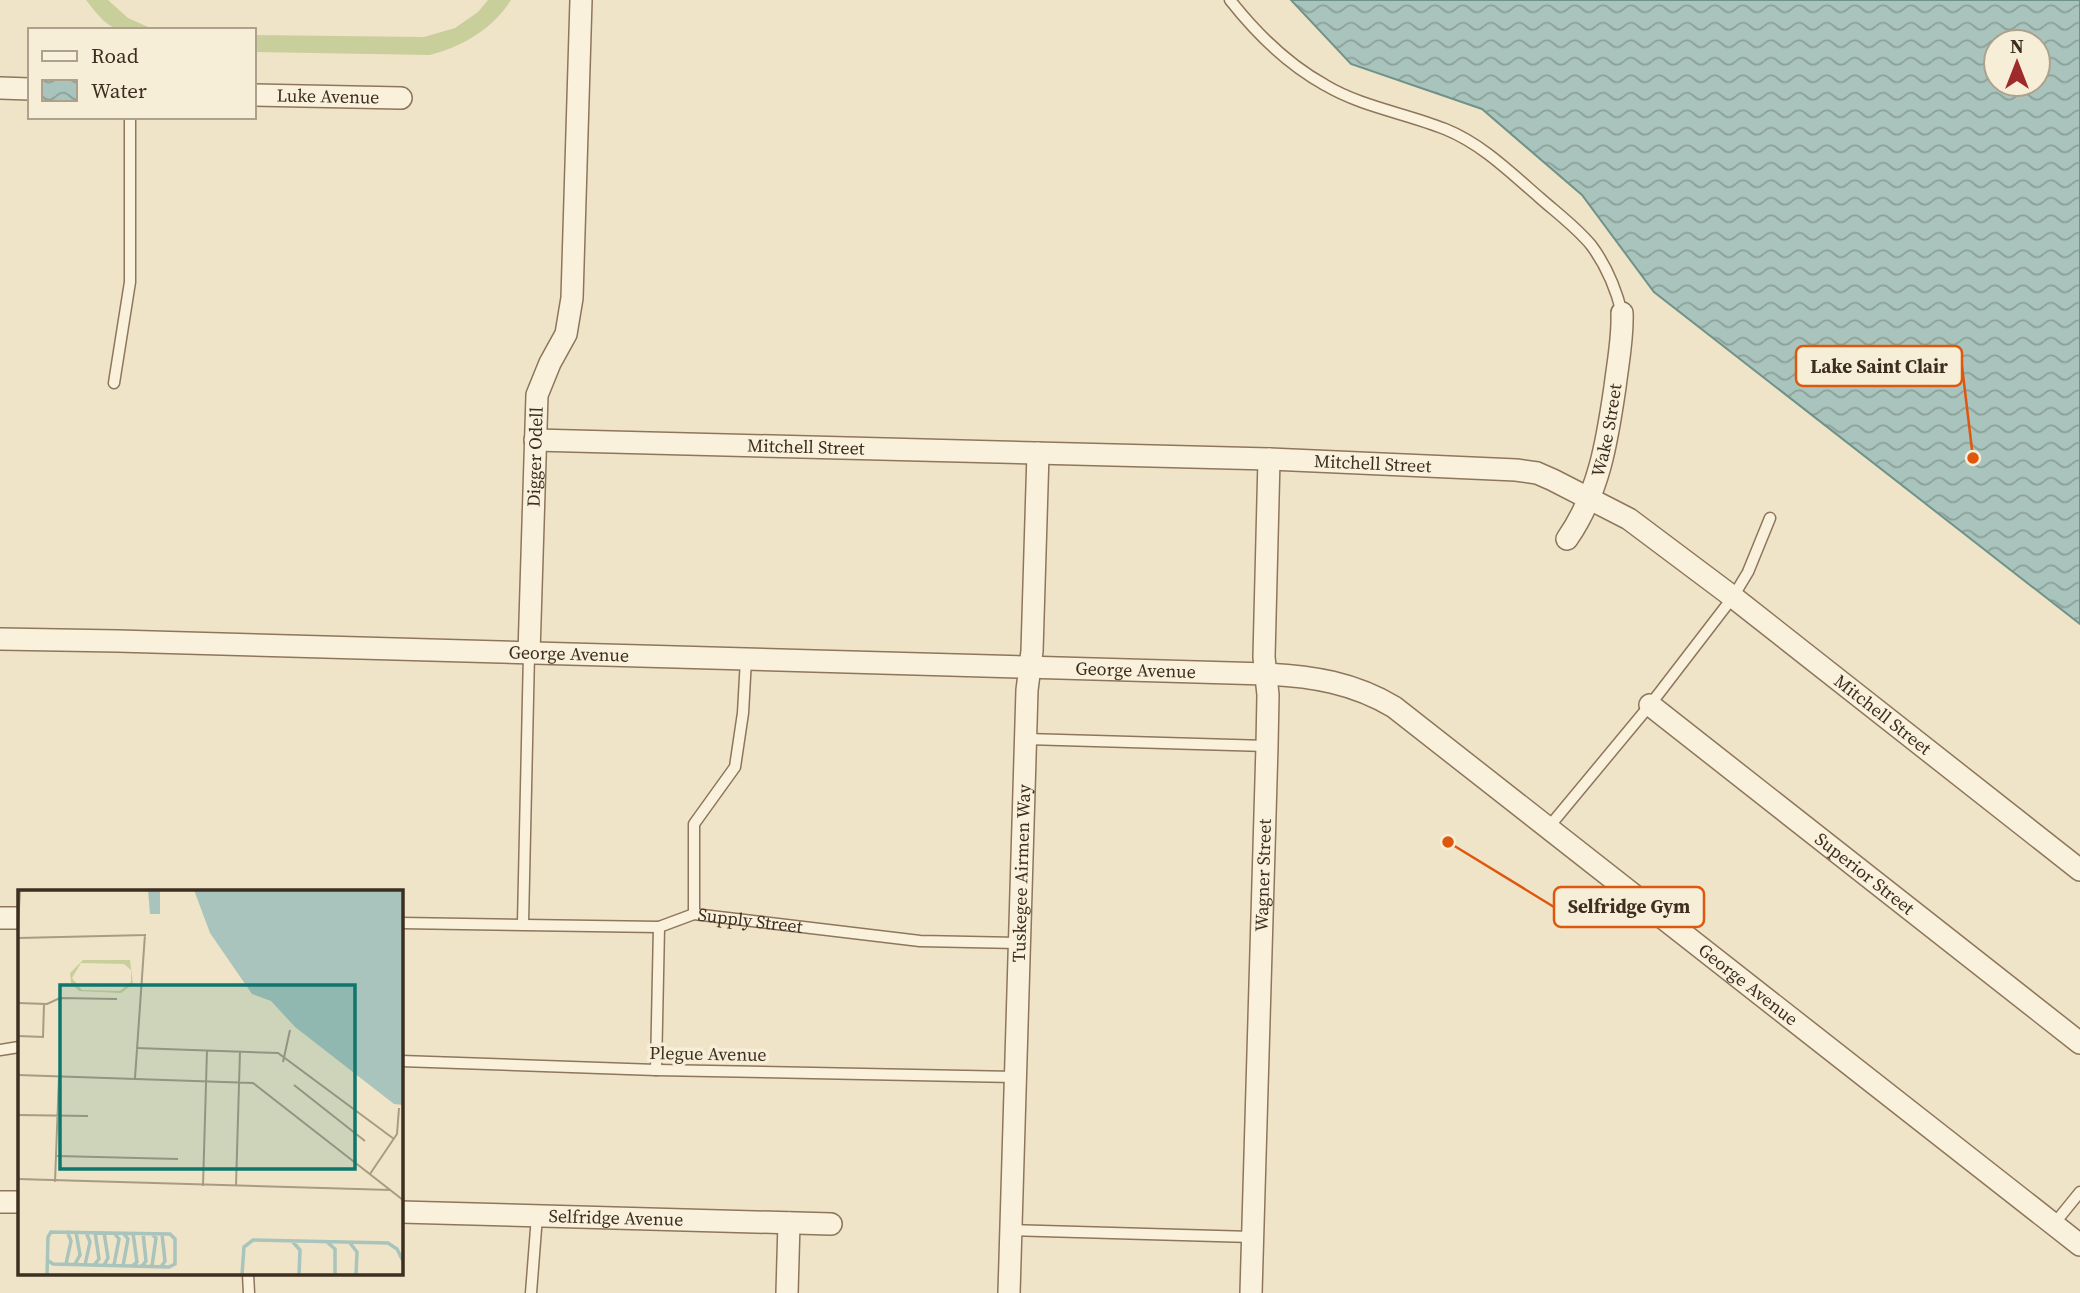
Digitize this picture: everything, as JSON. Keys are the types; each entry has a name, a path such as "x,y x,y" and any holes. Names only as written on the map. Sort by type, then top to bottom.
{"street":[{"name":"Digger Odell","path":"529,653 537,395 566,334 572,299 580,0"},
{"path":"0,88 28,89"},
{"name":"Luke Avenue","path":"256,94 401,98"},
{"name":"Wake Street","path":"1567,539 1591,498 1607,446 1622,333 1622,313"},
{"name":"Mitchell Street","path":"535,440 1269,459 1526,470 1591,498 1629,520 1733,597 2080,870"},
{"name":"Tuskegee Airmen Way","path":"1009,1293 1018,943 1038,453"},
{"name":"Wagner Street","path":"1251,1293 1267,746 1264,657 1269,459"},
{"name":"George Avenue","path":"0,639 1266,674 1331,681 1378,697 1424,730 2080,1245"},
{"name":"Superior Street","path":"1650,705 2080,1043"},
{"path":"0,918 18,918"},
{"path":"0,1202 18,1202"},
{"name":"Selfridge Avenue","path":"402,1212 831,1224"},
{"path":"787,1293 789,1223"}],"lane":[{"path":"1230,0 1292,65 1325,86 1353,99 1443,128 1494,158 1576,229 1591,246 1617,292 1622,313"},
{"path":"114,383 130,282 130,119"},
{"path":"1548,828 1650,705 1733,597 1748,572 1770,518"},
{"name":"Digger Odell","path":"523,923 529,653"},
{"path":"694,914 694,824 735,767 743,713 746,659"},
{"path":"1026,739 1267,746"},
{"name":"Supply Street","path":"402,923 659,927 694,914 920,941 1018,943"},
{"path":"656,1070 659,927"},
{"path":"0,1050 18,1047"},
{"name":"Plegue Avenue","path":"402,1060 656,1070 1015,1076"},
{"path":"2054,1224 2080,1192"},
{"path":"531,1293 537,1216"},
{"path":"1011,1230 1252,1237"}],"green space":[{"path":"86,0 108,0 128,18 150,28 115,28 102,19"},
{"path":"488,0 511,0 495,20 476,35 454,47 430,55 256,52 256,35 424,37 455,28 478,12"}],"water":[{"path":"1291,0 2080,0 2080,624 1654,292 1582,195 1482,109 1351,64"}],"place":[{"name":"Lake Saint Clair","path":"1973,458"},
{"name":"Selfridge Gym","path":"1448,842"}]}
